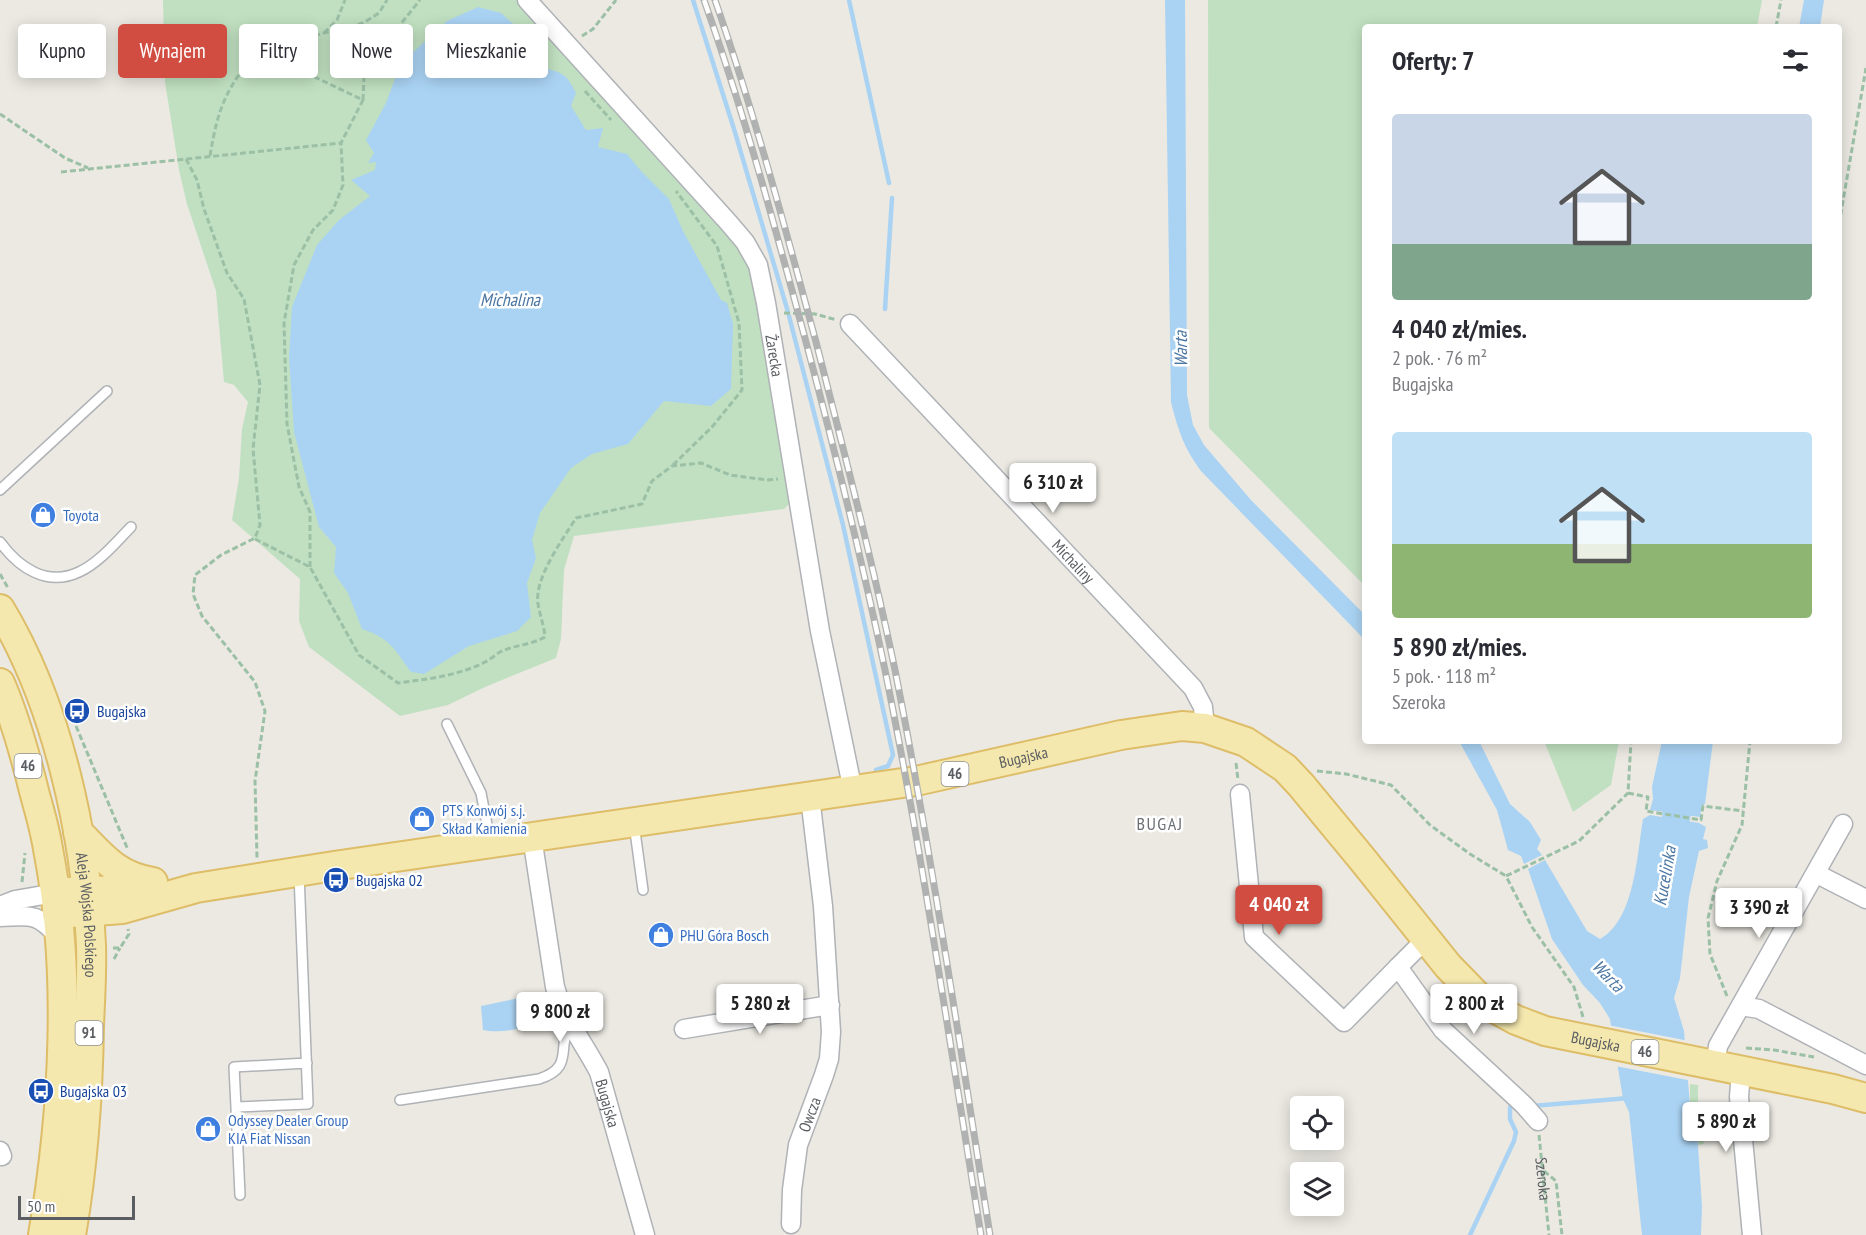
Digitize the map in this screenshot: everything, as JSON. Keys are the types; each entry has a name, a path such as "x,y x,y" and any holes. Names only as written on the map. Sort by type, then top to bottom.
{"main road":[{"name":"Aleja Wojska Polskiego","path":"0,609 49,717 62,759 78,832 87,901 91,949 88,1082 78,1195 71,1235"},
{"name":"Aleja Wojska Polskiego","path":"0,682 20,734 47,844 57,915 62,1016 61,1084 57,1138 44,1235"},
{"name":"Bugajska","path":"57,915 87,901 196,888 853,791 960,773 1158,728 1182,726 1205,728 1246,742 1285,768 1448,966 1480,999 1494,1008 1516,1020 1545,1031 1718,1062 1866,1098"},
{"name":"46","path":"78,832 109,863 128,876 196,888"}],"street":[{"name":"Żarecka","path":"527,0 745,242 758,265 768,313 820,632 853,791"},
{"name":"Michaliny","path":"850,324 1193,688 1203,708 1205,728"},
{"path":"1240,794 1254,937 1344,1022 1426,939"},
{"name":"Owcza","path":"791,1224 792,1190 798,1145 829,1059 830,1005 824,906 810,797"},
{"path":"1752,1235 1739,1097 1718,1062 1742,1006 1843,824"},
{"name":"Bugajska","path":"532,837 555,987 560,1006 599,1072 645,1235"},
{"path":"1817,874 1866,899"},
{"path":"0,906 15,900 57,915"},
{"path":"0,917 30,915 46,922 57,915"},
{"path":"1398,967 1443,1030 1524,1105 1538,1121"},
{"path":"684,1029 830,1005"},
{"path":"1742,1006 1759,1009 1866,1065"}],"lane":[{"path":"0,490 107,391"},
{"path":"0,542 16,561 27,569 41,576 66,577 90,566 131,527"},
{"path":"447,724 481,793 490,843"},
{"path":"634,822 643,890"},
{"path":"236,1107 308,1104 299,872"},
{"path":"400,1100 549,1076 559,1067 564,1055 567,1032 571,1027"},
{"path":"240,1195 234,1067 307,1063"}],"path":[{"path":"324,34 336,20 345,0"},
{"path":"318,35 363,23 379,13 387,0"},
{"path":"420,0 375,56 364,75 363,100 341,143 343,185 333,210 313,230 294,265 284,322 287,424 299,487 310,512 310,567 359,656 398,683 443,676 486,662 502,651 536,643 544,637 544,623 538,603 542,581 558,546 576,518 642,504 652,481 672,466 712,427 742,390 739,323 717,246 673,188"},
{"path":"568,45 593,29 616,0"},
{"path":"1777,24 1781,0"},
{"path":"1842,207 1866,68"},
{"path":"210,156 220,107 239,73"},
{"path":"317,78 363,100"},
{"path":"584,90 613,122"},
{"path":"0,114 64,158 90,169"},
{"path":"61,172 341,143"},
{"path":"186,159 197,180 204,209 227,273 244,299 260,385 253,448 260,525 255,538 221,555 195,575 193,594 202,616 255,682 265,711 255,781 257,879"},
{"path":"768,313 815,314 850,324"},
{"path":"672,466 700,463 730,476 768,480 786,478 795,485"},
{"path":"255,538 310,567"},
{"path":"1506,876 1579,841 1628,793 1631,744"},
{"path":"1742,1006 1728,996 1710,954 1708,918 1717,881 1742,825 1750,744"},
{"path":"1236,761 1240,794"},
{"path":"1285,768 1346,774 1391,785 1430,825 1506,876 1533,927 1574,987 1591,1041"},
{"path":"1628,793 1648,797 1647,811 1700,819 1703,806 1743,811"},
{"path":"108,949 120,948 129,934 127,927"},
{"path":"1718,1062 1774,1050 1820,1058"},
{"name":"Szeroka","path":"1538,1121 1549,1235"},
{"path":"1542,1170 1556,1181 1562,1235"}],"green space":[{"path":"163,0 521,0 543,24 425,24 425,78 548,78 548,30 656,148 751,263 760,306 772,404 782,403 797,496 784,509 574,536 564,570 561,639 556,658 448,705 400,716 309,647 299,621 300,579 232,520 239,478 242,429 248,402 234,385 224,382 216,291 187,204 179,170 165,78 227,78 227,24 164,24"},
{"path":"1208,0 1762,0 1758,24 1362,24 1362,583 1209,428"},
{"path":"1545,744 1618,744 1611,785 1573,812"},
{"path":"1690,1084 1698,1085 1698,1104 1704,1144 1698,1145 1690,1106"}],"water":[{"name":"Warta","path":"1165,0 1185,0 1187,395 1193,425 1204,445 1251,500 1362,612 1362,637 1201,471 1182,438 1171,402"},
{"path":"1804,0 1824,0 1820,24 1800,24"},
{"name":"Michalina","path":"478,7 501,13 513,24 444,24"},
{"name":"Michalina","path":"425,41 425,78 548,78 548,70 567,78 576,93 571,106 586,130 603,128 598,147 627,154 669,199 683,231 721,300 727,303 733,324 731,389 711,406 664,401 628,444 592,454 571,468 540,513 532,540 536,558 527,583 531,617 517,631 469,646 424,674 411,672 386,641 362,629 348,593 334,573 336,547 319,527 294,432 289,357 292,307 317,245 339,220 370,196 351,180 375,170 376,162 368,163 374,153 366,140 386,103 396,78 413,78 413,52"},
{"path":"1461,744 1480,744 1510,804 1530,822 1541,840 1537,849 1542,855 1524,864 1521,856 1508,850 1497,810"},
{"path":"1661,744 1713,744 1705,804 1702,805 1700,817 1650,810 1653,799 1652,787"},
{"name":"Warta","path":"1650,815 1699,823 1706,827 1703,839 1707,840 1708,848 1699,851 1689,897 1680,978 1674,998 1684,1031 1690,1106 1698,1145 1702,1207 1701,1235 1642,1235 1629,1112 1623,1099 1610,1019 1600,1003 1583,985 1552,939 1528,869 1545,860 1587,931 1600,939 1612,930 1621,917 1632,885 1643,819"},
{"path":"524,997 529,1023 507,1031 483,1030 481,1006"}],"pier":[{"path":"1608,1025 1689,1041 1693,1081 1615,1066"}],"waterway":[{"path":"693,0 788,312"},
{"path":"849,0 889,183"},
{"path":"885,309 892,198"},
{"path":"789,316 843,525 893,755 888,766 876,770"},
{"name":"Kucelinka","path":"1669,857 1689,744"},
{"path":"1532,1106 1629,1098"},
{"path":"1470,1235 1514,1141 1516,1132 1510,1119 1510,1107 1518,1106"}],"railway":[{"path":"704,0 746,127 783,256 867,588 912,811 981,1235"},
{"path":"715,0 781,213 816,342 886,629 933,881 990,1235"}],"place":[{"name":"Toyota","path":"43,515"},
{"name":"Bugajska","path":"77,711"},
{"name":"PTS Konwój s.j. Skład Kamienia","path":"422,819"},
{"name":"Bugajska 02","path":"336,880"},
{"name":"PHU Góra Bosch","path":"661,935"},
{"name":"Bugajska 03","path":"41,1091"},
{"name":"Odyssey Dealer Group KIA Fiat Nissan","path":"208,1129"}],"district":[{"name":"BUGAJ","path":"1160,824"}]}
